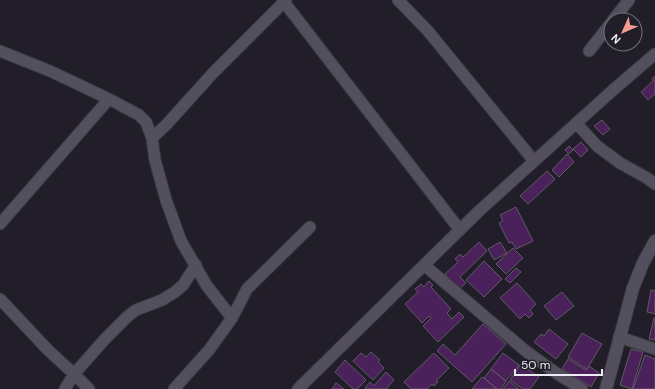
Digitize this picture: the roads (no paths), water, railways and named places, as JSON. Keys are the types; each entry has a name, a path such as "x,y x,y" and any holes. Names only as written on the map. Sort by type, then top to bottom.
{"street":[{"path":"398,0 428,31 534,162"},
{"path":"619,12 629,0"},
{"path":"152,138 166,125 213,72 285,1 460,230"},
{"path":"589,51 603,33"},
{"path":"0,51 50,71 109,99 139,115 146,122 152,138 155,160 166,200 181,241 207,286 232,318"},
{"path":"298,389 460,230 613,90 655,54"},
{"path":"0,224 109,99"},
{"path":"577,124 597,146 620,163 648,178 655,184"},
{"path":"174,389 209,350 232,318 246,289 310,227"},
{"path":"606,389 633,288 643,263 655,241"},
{"path":"64,389 74,374 127,317 136,310 162,300 175,292 183,285 196,265"},
{"path":"424,265 527,352 559,375 582,389"},
{"path":"0,299 48,350 89,389"},
{"path":"619,337 655,350"}]}
